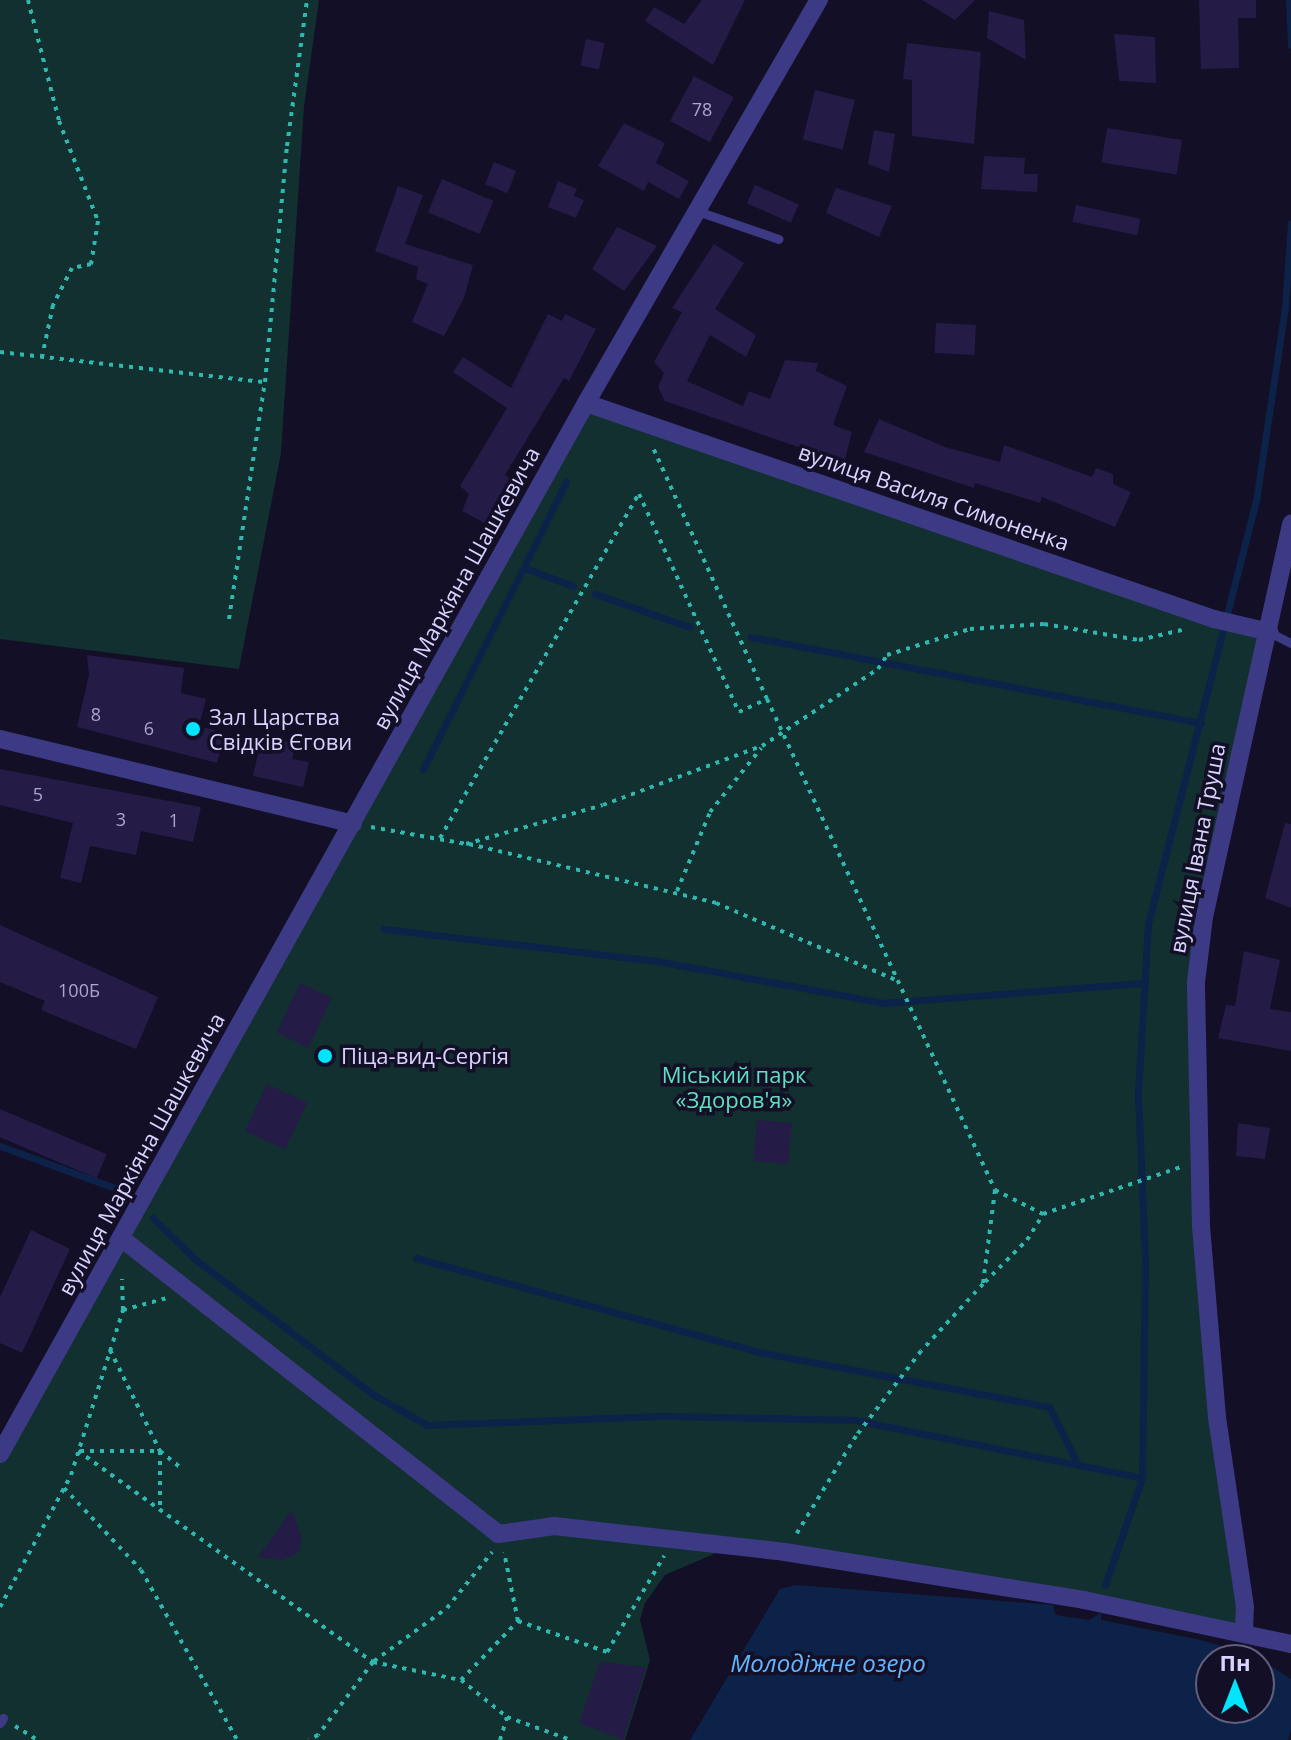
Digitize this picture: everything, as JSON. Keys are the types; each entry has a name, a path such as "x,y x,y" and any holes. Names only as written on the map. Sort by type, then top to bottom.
{"street":[{"name":"вулиця Маркіяна Шашкевича","path":"0,1454 586,403 700,212 819,0"},
{"name":"вулиця Василя Симоненка","path":"586,403 1237,627 1269,632"},
{"name":"вулиця Івана Труша","path":"1244,1631 1245,1607 1217,1417 1197,1162 1196,982 1204,917 1291,523"},
{"path":"0,739 353,824"},
{"path":"121,1238 500,1540 554,1526 785,1552 1244,1631 1291,1644"}],"lane":[{"path":"700,212 779,239"},
{"path":"1269,632 1291,643"}],"path":[{"path":"28,0 59,121 98,221 91,264 72,268 53,305 42,357"},
{"path":"229,619 265,382 287,146 307,0"},
{"path":"0,352 265,382"},
{"path":"642,422 902,994 995,1190 983,1284"},
{"path":"440,839 639,494 739,712 767,699"},
{"path":"676,892 710,812 762,746 781,729 878,669 887,655 970,629 1044,624 1139,640 1214,619"},
{"path":"466,844 603,805 762,746"},
{"path":"353,824 466,844 716,903 896,980"},
{"path":"785,1552 860,1431 893,1387 983,1284 1027,1240 1043,1214 1197,1162"},
{"path":"995,1190 1043,1214"},
{"path":"0,1607 64,1488 78,1451 123,1310 121,1238"},
{"path":"123,1310 186,1292"},
{"path":"110,1350 160,1451 182,1469"},
{"path":"78,1451 160,1451"},
{"path":"78,1451 373,1662 461,1680 507,1717 571,1740"},
{"path":"160,1451 160,1507"},
{"path":"64,1488 141,1570 237,1740"},
{"path":"518,1621 607,1652 674,1538"},
{"path":"500,1540 518,1621"},
{"path":"309,1740 318,1735 373,1662 447,1608 489,1561 500,1540"},
{"path":"461,1680 518,1621"},
{"path":"500,1740 507,1717"},
{"path":"2,1721 37,1740"}],"green space":[{"path":"0,0 319,0 304,107 281,453 239,669 0,639"},
{"name":"Міський парк «Здоров'я»","path":"586,403 1269,632 1204,917 1194,1070 1244,1631 885,1569 716,1553 665,1575 645,1603 640,1620 650,1660 625,1740 0,1740 0,1454"}],"water":[{"name":"Молодіжне озеро","path":"796,1585 1053,1605 1056,1615 1089,1620 1101,1613 1101,1620 1214,1644 1195,1644 1195,1724 1275,1724 1275,1669 1291,1679 1291,1730 1288,1740 690,1740 780,1589"}],"building":[{"path":"702,0 745,0 713,65 645,21 654,7 684,24"},
{"path":"922,0 975,0 955,20"},
{"path":"1199,0 1256,0 1256,18 1238,18 1239,68 1201,69"},
{"path":"989,11 1024,20 1026,60 987,38"},
{"path":"1114,34 1155,37 1156,83 1119,81"},
{"path":"586,39 605,43 599,69 580,65"},
{"path":"907,43 981,52 974,144 912,136 912,80 903,79"},
{"path":"694,76 734,97 710,142 670,121"},
{"path":"815,90 855,100 842,149 803,139"},
{"path":"624,123 665,143 656,163 689,181 679,199 648,182 644,191 598,166"},
{"path":"1107,128 1182,140 1177,174 1102,163"},
{"path":"874,130 895,134 889,172 868,164"},
{"path":"984,156 1025,158 1024,174 1038,174 1037,192 981,189"},
{"path":"494,162 516,171 507,193 485,184"},
{"path":"442,179 494,201 479,234 428,212"},
{"path":"558,181 577,189 574,196 584,200 576,218 548,207"},
{"path":"755,185 799,205 791,223 747,203"},
{"path":"398,186 423,195 405,244 473,265 464,298 444,336 412,322 428,284 416,279 418,267 375,251"},
{"path":"836,188 892,206 879,237 826,213"},
{"path":"1076,205 1141,219 1137,235 1072,222"},
{"path":"617,227 657,246 624,291 592,269"},
{"path":"714,244 744,263 715,309 756,335 746,357 710,335 687,381 743,406 749,391 770,399 785,360 818,363 816,371 847,386 833,425 852,432 844,463 665,401 658,387 664,373 654,362 682,312 672,308"},
{"path":"548,314 562,321 565,314 596,329 569,381 564,378 505,475 515,481 490,526 462,511 469,494 460,486 507,408 453,372 463,357 511,388"},
{"path":"936,323 976,325 974,355 934,353"},
{"path":"879,419 945,447 1000,462 1004,445 1092,477 1096,468 1113,474 1113,484 1131,492 1115,527 1042,497 1040,503 975,483 974,488 864,452"},
{"path":"87,655 184,668 181,693 206,699 199,726 225,733 217,763 77,727 89,675"},
{"path":"262,736 296,743 292,759 309,762 303,787 253,776"},
{"path":"0,769 201,807 193,842 141,831 136,855 90,846 81,883 60,878 73,823 0,805"},
{"path":"1285,823 1291,824 1291,908 1265,898"},
{"path":"0,925 158,997 136,1049 41,1010 45,1001 0,982"},
{"path":"1244,951 1280,960 1270,1009 1291,1012 1291,1051 1218,1038 1226,1005 1235,1006"},
{"path":"300,983 332,998 308,1048 277,1033"},
{"path":"267,1084 307,1103 285,1150 245,1131"},
{"path":"0,1109 107,1154 97,1178 0,1137"},
{"path":"757,1120 792,1123 788,1164 753,1161"},
{"path":"1238,1123 1270,1128 1265,1159 1236,1156"},
{"path":"31,1230 70,1249 22,1353 0,1343 0,1297"},
{"path":"292,1510 302,1538 298,1553 282,1560 258,1557"},
{"path":"600,1662 646,1667 623,1740 579,1723"}],"waterway":[{"path":"1289,0 1291,45"},
{"path":"1105,1585 1142,1478 1145,1261 1138,1093 1148,924 1256,501 1285,308 1291,223"},
{"path":"423,769 566,482"},
{"path":"525,568 573,586"},
{"path":"595,594 689,627"},
{"path":"751,637 1201,723"},
{"path":"384,929 657,961 883,1003 1145,983"},
{"path":"0,1146 126,1192"},
{"path":"153,1218 196,1260 374,1395 427,1425 666,1416 855,1420 1142,1478"},
{"path":"416,1258 764,1353 1049,1407 1078,1465"}],"place":[{"name":"Зал Царства Свідків Єгови","path":"193,729"},
{"name":"Піца-вид-Сергія","path":"325,1056"}]}
